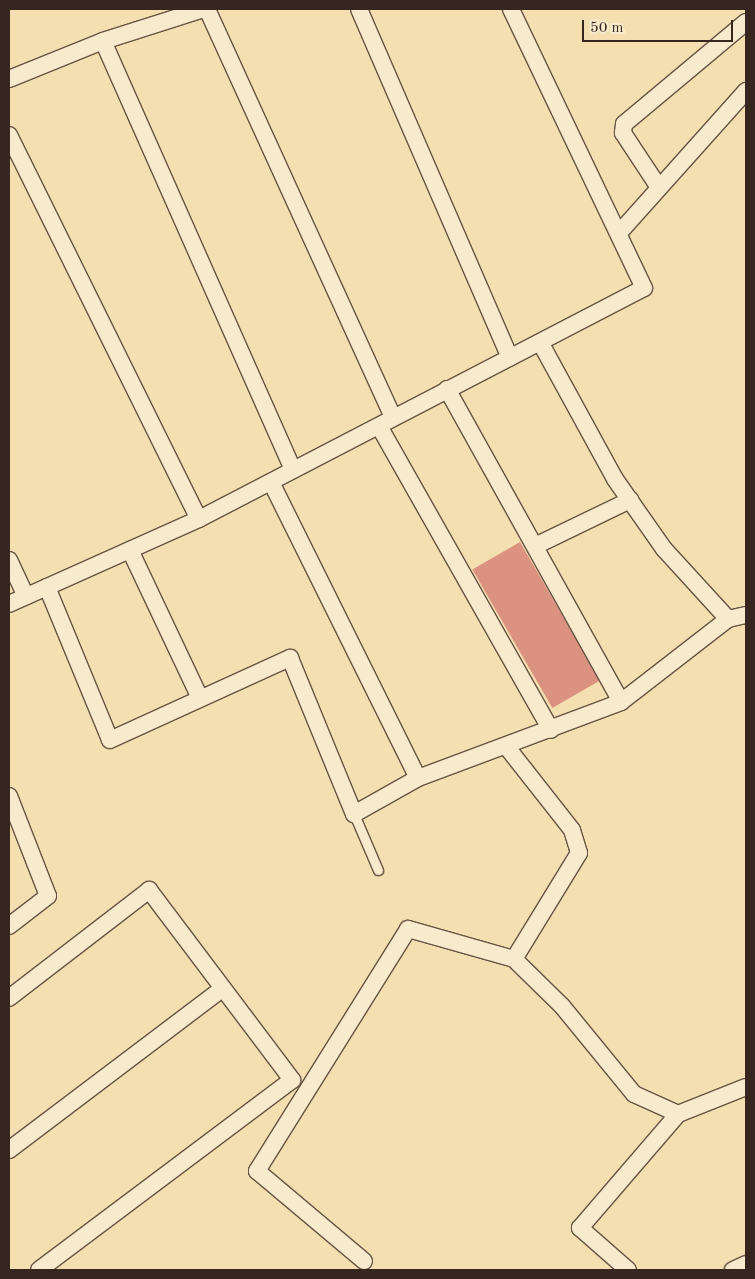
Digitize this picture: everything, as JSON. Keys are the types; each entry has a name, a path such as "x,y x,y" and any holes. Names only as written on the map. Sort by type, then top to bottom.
{"street":[{"path":"9,79 103,41 206,9 386,422 551,730"},
{"path":"358,9 510,358"},
{"path":"9,604 200,519 644,288 512,9"},
{"path":"739,9 746,18"},
{"path":"658,186 623,133 624,124 746,22"},
{"path":"103,41 293,470"},
{"path":"619,233 658,186 746,91"},
{"path":"9,135 200,519"},
{"path":"540,342 630,500 664,549 728,619"},
{"path":"448,389 622,702"},
{"path":"271,482 418,778"},
{"path":"534,546 630,500"},
{"path":"130,550 200,698"},
{"path":"9,560 26,596"},
{"path":"47,587 110,740 290,658 354,814 418,778 622,702 728,619 746,615"},
{"path":"506,746 572,830 579,853 514,959"},
{"path":"9,796 48,896 9,926"},
{"path":"9,998 148,890 292,1080 40,1270"},
{"path":"364,1261 257,1171 408,929 514,959 562,1006 634,1094 678,1114"},
{"path":"9,1150 223,988"},
{"path":"628,1270 580,1228 678,1114 746,1087"},
{"path":"733,1270 746,1264"}],"lane":[{"path":"354,814 378,870"}],"building":[{"path":"520,542 600,681 552,708 472,570"}]}
